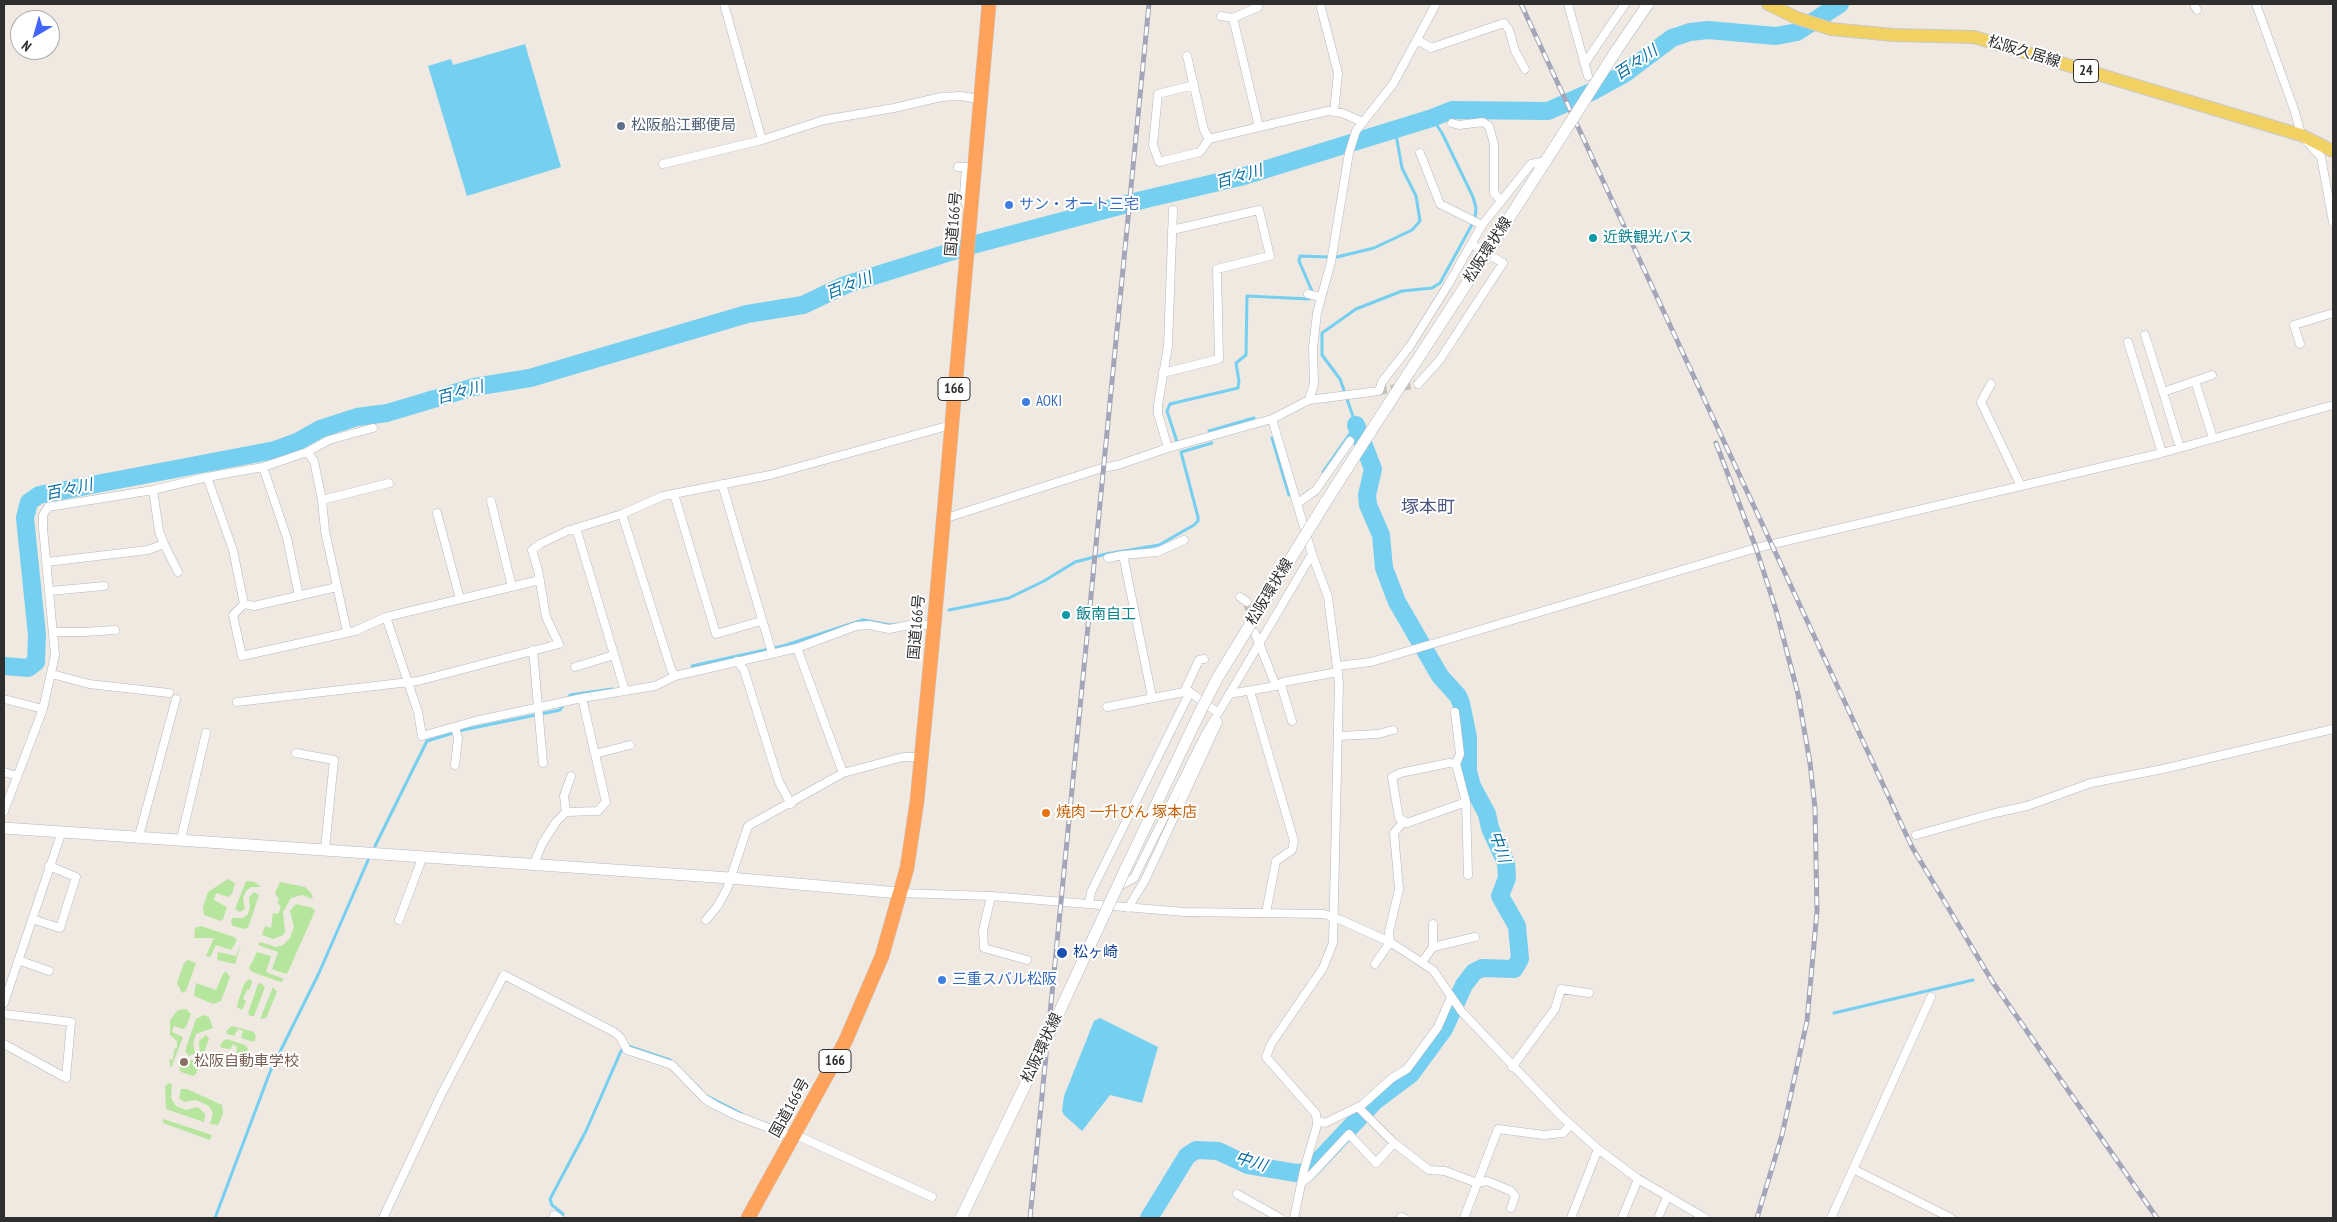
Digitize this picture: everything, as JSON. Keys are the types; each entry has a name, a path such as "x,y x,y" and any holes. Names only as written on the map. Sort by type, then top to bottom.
{"highway":[{"name":"国道166号","path":"748,1218 845,1042 882,956 913,833 934,626 989,4"}],"main road":[{"name":"松阪環状線","path":"961,1218 1030,1075 1116,888 1218,677 1320,511 1648,4"},
{"name":"松阪久居線","path":"1768,4 1806,22 1831,29 1893,35 1974,37 2301,135 2333,150"},
{"path":"4,828 730,878 899,893"}],"street":[{"path":"724,4 762,140"},
{"path":"1309,400 1313,392 1314,295 1331,262 1348,153 1355,134 1392,84 1418,40 1436,4"},
{"path":"1568,4 1588,76"},
{"path":"1585,63 1625,4"},
{"path":"2256,4 2296,112 2301,135 2321,157 2333,222"},
{"path":"1221,16 1233,18 1258,7"},
{"path":"1321,8 1338,73 1334,112"},
{"path":"1233,18 1259,127"},
{"path":"1418,40 1431,48 1504,22 1509,30 1515,52 1525,69"},
{"path":"1187,56 1204,130 1209,140"},
{"path":"1194,85 1158,94 1154,145 1158,162 1200,152 1209,140 1328,111 1363,122"},
{"path":"663,164 762,140 824,120 894,108 941,97 960,96 980,99"},
{"path":"1452,123 1459,125 1483,122 1489,126 1494,144 1494,193 1501,201"},
{"path":"1420,153 1440,204 1480,224"},
{"path":"943,520 1175,446 1272,419 1309,400 1354,396 1379,391 1382,382 1410,346 1471,244 1480,224 1531,164 1546,161"},
{"path":"958,167 966,167 964,194 971,218"},
{"path":"1173,210 1168,346 1158,414 1175,446"},
{"path":"1163,373 1218,359 1217,269 1270,256 1259,210 1172,230"},
{"path":"1418,384 1439,361 1503,263 1471,244"},
{"path":"2300,344 2294,325 2333,312"},
{"path":"2145,335 2180,448"},
{"path":"2128,342 2162,453"},
{"path":"2163,392 2212,375"},
{"path":"2195,381 2213,438"},
{"path":"1991,384 1981,402 2022,486"},
{"path":"1229,694 1278,686 1283,682 1371,662 1756,548 2162,453 2333,405"},
{"path":"1272,419 1312,554 1328,597 1337,669 1339,736 1333,943 1323,968 1271,1044 1266,1057 1316,1114 1317,1121 1294,1218"},
{"path":"237,702 408,683 559,644 546,617 540,580 532,550 540,544 576,528 622,514 674,494 770,475 951,425"},
{"path":"4,811 43,708 55,655 43,515 48,507 153,490 207,477 263,467 307,452 329,440 373,428"},
{"path":"1298,503 1316,490 1350,442"},
{"path":"307,452 314,461 322,500 325,531 347,632"},
{"path":"263,467 287,538 299,596"},
{"path":"207,477 233,550 244,604"},
{"path":"322,500 389,483"},
{"path":"722,484 771,652"},
{"path":"153,490 159,531 178,572"},
{"path":"674,494 716,634 761,621"},
{"path":"491,501 512,587"},
{"path":"437,513 460,599"},
{"path":"622,514 671,669 675,676"},
{"path":"576,528 625,691"},
{"path":"1108,558 1157,552 1184,540"},
{"path":"47,562 148,550 164,544"},
{"path":"1116,888 1134,878 1204,737 1312,554"},
{"path":"1123,555 1152,697"},
{"path":"244,604 233,615 242,656 347,632 386,617 540,580"},
{"path":"50,592 104,586"},
{"path":"244,604 254,606 337,587"},
{"path":"1240,596 1247,602"},
{"path":"386,617 418,712 422,736 456,731 539,712 560,703 582,698 654,686 675,676 771,652 797,648 856,626 869,625 889,629 915,624 934,626"},
{"path":"52,632 115,630"},
{"path":"1256,633 1258,643 1292,721"},
{"path":"797,648 843,773"},
{"path":"532,650 543,763"},
{"path":"576,667 614,655"},
{"path":"1090,904 1090,892 1187,692 1199,660 1204,659"},
{"path":"738,661 744,670 778,782 791,804"},
{"path":"52,674 89,684 169,693"},
{"path":"1250,690 1294,841 1292,850 1276,861 1266,913"},
{"path":"1106,707 1187,692 1218,713"},
{"path":"1128,908 1145,880 1229,694"},
{"path":"566,812 598,811 606,802 582,698"},
{"path":"4,699 43,708"},
{"path":"139,836 176,699"},
{"path":"1455,712 1460,754 1456,764 1466,802 1468,875"},
{"path":"1916,835 2027,806 2091,783 2163,769 2333,729"},
{"path":"1339,736 1378,734 1393,730"},
{"path":"455,765 456,731"},
{"path":"181,839 206,733"},
{"path":"595,754 630,745"},
{"path":"296,753 334,760 325,849"},
{"path":"706,920 717,907 730,878 748,826 791,804 843,773 903,757 921,757"},
{"path":"1456,764 1449,763 1400,773 1392,777 1399,818 1407,823 1423,819 1466,802"},
{"path":"4,772 17,776"},
{"path":"534,864 547,836 566,812 564,796 571,776"},
{"path":"1375,964 1390,942 1389,932 1399,889 1394,834 1404,821"},
{"path":"4,1003 62,831"},
{"path":"399,920 423,856"},
{"path":"32,919 60,928 76,876 49,866"},
{"path":"899,893 991,896 1128,908 1324,914 1334,918 1390,942 1422,962 1438,976 1462,1012 1512,1067 1570,1125 1638,1179 1667,1198 1705,1218"},
{"path":"991,896 983,931 984,948 1027,960"},
{"path":"1422,962 1433,947 1433,924"},
{"path":"1433,947 1475,938"},
{"path":"18,960 49,971"},
{"path":"383,1218 441,1094 504,975 614,1032 623,1041 627,1050 672,1065 705,1099 737,1116 793,1135 932,1197"},
{"path":"1512,1067 1554,1009 1562,989 1589,992"},
{"path":"1830,1218 1930,997"},
{"path":"1317,1121 1325,1123 1358,1107 1392,1078 1407,1069 1438,1028 1452,998"},
{"path":"4,1014 71,1022 66,1078 4,1044"},
{"path":"1358,1107 1394,1143 1429,1170 1445,1171 1477,1183 1487,1181 1511,1191 1515,1196 1511,1208"},
{"path":"1464,1218 1498,1129 1544,1135 1563,1133 1570,1125"},
{"path":"1303,1176 1311,1175 1349,1134 1376,1163 1394,1143"},
{"path":"1571,1218 1598,1149"},
{"path":"1853,1168 1952,1218"},
{"path":"1622,1218 1638,1179"},
{"path":"1237,1194 1280,1218"},
{"path":"1658,1218 1667,1198"}],"green space":[{"path":"228,879 235,883 232,894 228,897 216,893 214,900 227,907 223,919 221,921 204,915 203,907 208,892"},
{"path":"246,881 255,882 261,887 251,887 246,891 243,898 245,909 240,912 235,909"},
{"path":"280,882 305,887 311,893 313,899 302,895 291,898 283,912 285,932 283,935 273,939 262,935 265,926 271,928 273,913 278,914 281,906 277,903 279,899 275,893"},
{"path":"254,892 259,895 248,928 233,926 231,923 232,918 243,918 248,914 250,907 249,897"},
{"path":"296,904 313,908 315,911 286,974 272,969 278,952 258,945 260,942 276,947 283,945 290,938 294,927 290,911"},
{"path":"201,926 234,937 237,940 231,950 216,945 210,957 206,956 214,938 194,938 195,928"},
{"path":"241,944 235,964 217,960 218,952 236,956"},
{"path":"257,952 271,956 266,972 284,979 281,982 252,972 249,968"},
{"path":"188,960 196,963 186,991 182,993 177,983 184,963"},
{"path":"226,971 230,977 221,1001 213,1004 194,996 196,983 216,990"},
{"path":"249,979 252,981 250,989 247,990 243,999 246,1001 242,1010 237,1007 238,1002 244,984"},
{"path":"261,983 265,987 254,1016 250,1016 248,1013 258,984"},
{"path":"273,987 277,992 266,1018 260,1019"},
{"path":"186,1009 191,1014 186,1027 183,1029 174,1026 172,1032 183,1037 171,1068 169,1059 173,1060 177,1041 170,1035 170,1020 178,1010"},
{"path":"204,1015 209,1017 213,1028 196,1034 193,1044 195,1053 189,1056 185,1051 196,1019"},
{"path":"232,1026 254,1032 256,1037 254,1042 241,1038 243,1031 238,1029 234,1036 227,1034 226,1031"},
{"path":"206,1035 209,1039 196,1074 193,1076 181,1072 179,1069 182,1062 193,1060 200,1054 199,1041"},
{"path":"227,1039 245,1045 248,1048 247,1053 242,1055 236,1054 237,1047 232,1044 231,1049 222,1048 220,1046"},
{"path":"220,1054 241,1061 240,1069 230,1068 232,1061 227,1059 224,1065 216,1063 215,1061"},
{"path":"168,1083 172,1084 171,1098 176,1106 186,1110 198,1107 205,1114 204,1122 166,1109 165,1087"},
{"path":"181,1089 187,1089 222,1105 223,1114 218,1125 210,1124 213,1113 209,1106 196,1100 184,1102 179,1098"},
{"path":"163,1119 212,1135 210,1140 163,1123"}],"water":[{"path":"525,44 561,167 467,196 428,66 451,59 453,65"},
{"path":"1100,1018 1158,1047 1142,1103 1110,1095 1082,1131 1064,1115 1062,1111 1064,1096 1094,1021"}],"waterway":[{"name":"百々川","path":"4,666 28,668 36,662 37,635 25,518 29,502 39,495 275,450 297,442 320,429 357,417 387,413 474,387 530,378 747,314 803,305 845,285 976,244 1142,200 1244,176 1432,118 1452,110 1548,111 1591,92 1624,74 1672,38 1690,32 1708,30 1776,36 1797,32 1840,4"},
{"path":"1323,472 1356,425 1340,379 1322,355 1322,333 1356,309 1402,291 1432,288 1440,283 1475,219 1476,208 1473,197 1442,133 1432,118"},
{"path":"1337,257 1374,248 1412,230 1420,221 1416,196 1402,168 1395,129"},
{"path":"1178,445 1167,411 1170,404 1238,388 1239,381 1236,363 1246,355 1247,296 1309,299 1312,291 1299,261 1300,256 1327,257"},
{"path":"1209,431 1254,418"},
{"name":"中川","path":"1149,1218 1187,1156 1196,1150 1218,1151 1248,1165 1296,1173 1308,1172 1375,1101 1411,1074 1444,1029 1464,985 1474,972 1482,968 1514,969 1520,959 1517,926 1500,896 1507,878 1506,863 1490,828 1487,814 1472,786 1468,771 1468,737 1461,703 1458,696 1440,676 1397,602 1384,568 1381,535 1368,505 1367,495 1373,469 1356,425"},
{"path":"1272,438 1289,495"},
{"path":"949,610 1009,598 1044,581 1075,562 1106,554 1159,545 1194,525 1198,521 1198,517 1181,452 1212,443"},
{"path":"692,666 783,646 863,620 890,625 898,624"},
{"path":"568,699 570,695 612,689"},
{"path":"375,846 427,741 463,730 560,710 564,704"},
{"path":"215,1218 270,1072 319,973 369,858"},
{"path":"1834,1013 1973,980"},
{"path":"561,1218 563,1214 552,1205 550,1199 586,1131 621,1051 628,1046 670,1060 701,1090"},
{"path":"707,1096 742,1114"}],"tunnel":[{"path":"1379,391 1418,384"},
{"path":"1247,602 1252,622"}],"railway":[{"path":"1030,1218 1149,4"},
{"path":"1521,4 1912,847 1992,981 2157,1218"},
{"path":"1716,443 1756,548 1776,610 1798,694 1810,763 1815,808 1817,911 1807,1021 1782,1135 1757,1218"}],"place":[{"name":"松阪船江郵便局","path":"621,126"},
{"name":"サン・オート三宅","path":"1009,205"},
{"name":"近鉄観光バス","path":"1593,238"},
{"name":"AOKI","path":"1026,402"},
{"name":"飯南自工","path":"1066,615"},
{"name":"焼肉 一升びん 塚本店","path":"1046,813"},
{"name":"松ヶ崎","path":"1062,953"},
{"name":"三重スバル松阪","path":"942,980"},
{"name":"松阪自動車学校","path":"184,1062"}],"district":[{"name":"塚本町","path":"1428,508"}]}
